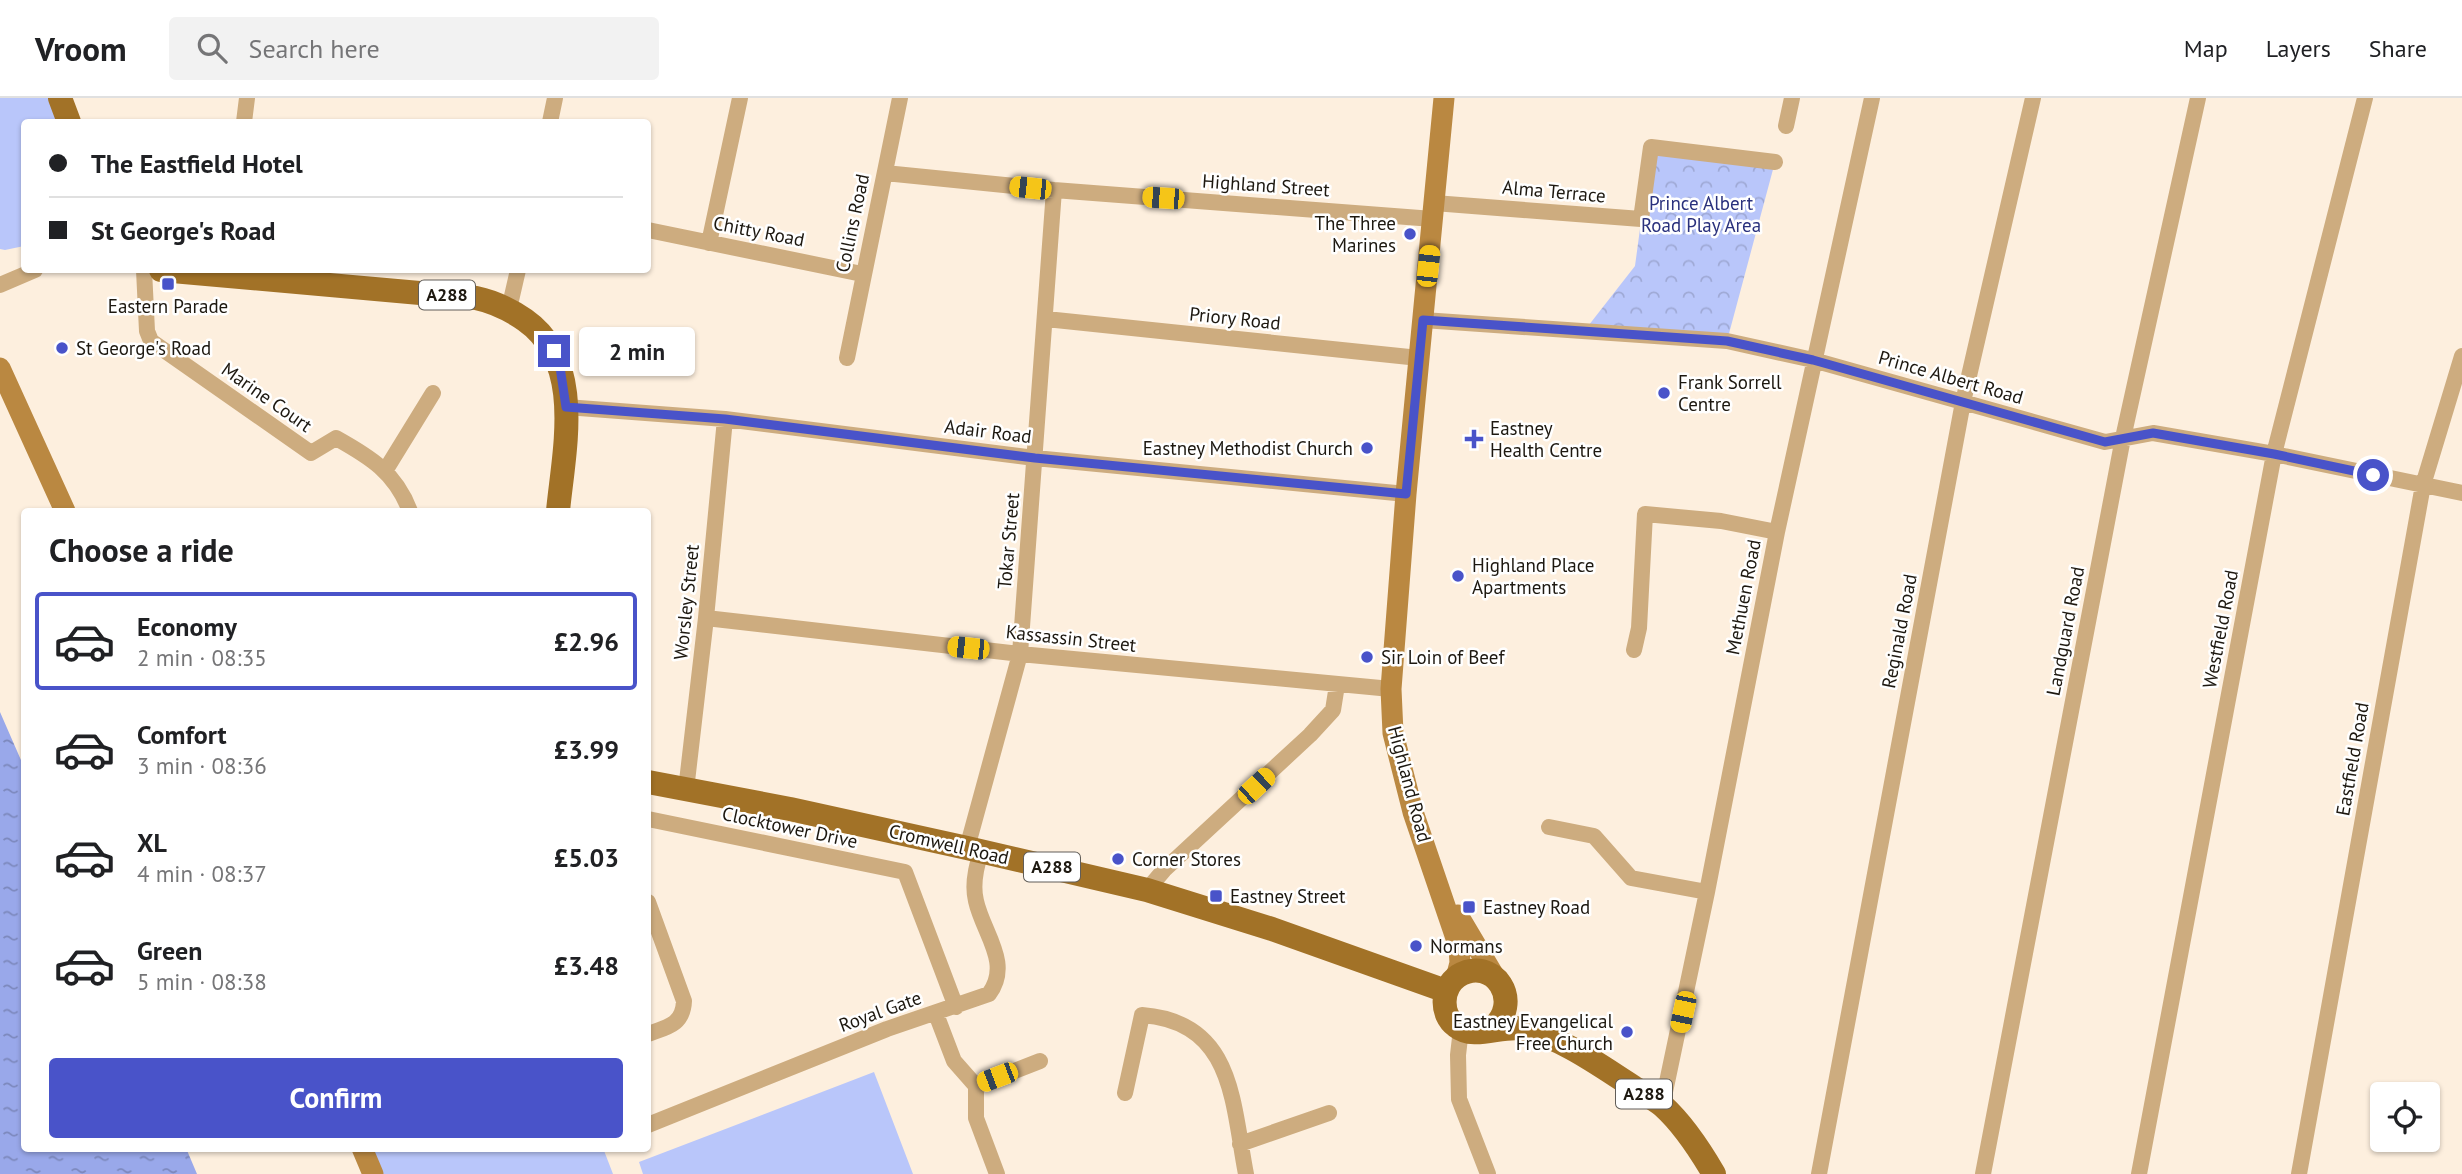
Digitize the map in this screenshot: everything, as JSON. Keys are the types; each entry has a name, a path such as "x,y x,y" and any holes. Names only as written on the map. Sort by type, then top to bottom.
{"main road":[{"path":"60,98 68,119"},
{"name":"Highland Road","path":"1444,98 1406,494 1391,689 1393,733 1413,811 1459,947 1460,963 1451,984"},
{"name":"A288","path":"236,273 476,298 509,309 531,325 554,351 560,367 566,407 558,508"},
{"path":"0,368 64,508"},
{"name":"Cromwell Road","path":"651,783 790,809 1147,890 1451,984 1466,972 1477,971 1487,973 1501,986"},
{"name":"Highland Road","path":"1439,883 1501,986"},
{"path":"1451,984 1445,1008 1449,1018 1461,1029"},
{"path":"1490,1030 1504,1014 1507,1004 1501,986"},
{"name":"A288","path":"1501,986 1551,1038"},
{"name":"A288","path":"1461,1029 1476,1033 1523,1029 1551,1038 1662,1106 1694,1142 1714,1174"},
{"path":"364,1152 373,1174"}],"street":[{"path":"244,119 247,98"},
{"path":"551,119 555,98"},
{"path":"709,243 740,98"},
{"name":"Collins Road","path":"847,358 900,98"},
{"path":"1786,126 1792,98"},
{"name":"Methuen Road","path":"1662,1106 1777,532 1872,98"},
{"name":"Reginald Road","path":"1819,1174 1963,402 2033,98"},
{"name":"Landguard Road","path":"1983,1174 2123,438 2198,98"},
{"name":"Westfield Road","path":"2139,1174 2274,454 2365,98"},
{"name":"Alma Terrace","path":"1434,211 1641,219 1651,147 1775,162"},
{"name":"Highland Street","path":"885,173 1054,190 1434,211"},
{"name":"Tokar Street","path":"974,850 1020,654 1054,190"},
{"name":"Chitty Road","path":"651,231 862,274"},
{"path":"0,285 28,273"},
{"name":"Marine Court","path":"144,273 147,331 151,341 311,453 335,438 372,457 403,494 409,508"},
{"path":"509,309 517,273"},
{"name":"Priory Road","path":"1046,319 1419,358"},
{"name":"Prince Albert Road","path":"1423,320 1727,341 1813,360 2105,442 2153,433 2274,454 2462,493"},
{"name":"Eastfield Road","path":"2299,1174 2423,485 2462,356"},
{"path":"385,471 433,393"},
{"name":"Adair Road","path":"566,407 725,419 1035,458 1406,494"},
{"name":"Worsley Street","path":"686,790 725,419"},
{"path":"1634,650 1639,628 1645,514 1721,521 1777,532"},
{"name":"Kassassin Street","path":"706,618 1020,654 1391,689"},
{"path":"1147,890 1164,870 1310,735 1333,710 1337,685"},
{"name":"Clocktower Drive","path":"651,820 905,872 956,1007"},
{"path":"1549,827 1594,836 1631,878 1707,892"},
{"name":"Royal Gate","path":"651,1124 887,1029 956,1007 989,993 996,984 999,973 976,900 974,850"},
{"path":"651,910 684,1001 684,1013 677,1022 651,1033"},
{"path":"936,1014 954,1061 976,1086 976,1118 998,1174"},
{"path":"1125,1093 1142,1015 1178,1022 1194,1030 1215,1052 1226,1074 1246,1174"},
{"path":"1461,1029 1458,1055 1459,1099 1488,1174"},
{"path":"976,1086 1040,1061"},
{"path":"1240,1144 1329,1113"}],"green space":[{"path":"0,98 48,98 57,119 21,119 21,247 0,249"},
{"name":"Prince Albert Road Play Area","path":"1651,147 1775,162 1727,341 1585,330 1635,266"},
{"path":"874,1072 913,1174 643,1174 639,1162"},
{"path":"374,1152 605,1152 613,1174 383,1174"}],"water":[{"path":"0,712 21,760 21,1152 188,1152 197,1174 0,1174"}],"place":[{"name":"The Three Marines","path":"1410,234"},
{"name":"Eastern Parade","path":"168,284"},
{"name":"St George's Road","path":"62,348"},
{"name":"Frank Sorrell Centre","path":"1664,393"},
{"name":"Eastney Health Centre","path":"1474,439"},
{"name":"Eastney Methodist Church","path":"1367,448"},
{"name":"Highland Place Apartments","path":"1458,576"},
{"name":"Sir Loin of Beef","path":"1367,657"},
{"name":"Corner Stores","path":"1118,859"},
{"name":"Eastney Street","path":"1216,896"},
{"name":"Eastney Road","path":"1469,907"},
{"name":"Normans","path":"1416,946"},
{"name":"Eastney Evangelical Free Church","path":"1627,1032"}],"route":[{"path":"554,351 563,381 566,407 725,419 1035,458 1406,494 1423,320 1586,330 1727,341 1813,360 2105,442 2153,433 2373,475"}]}
